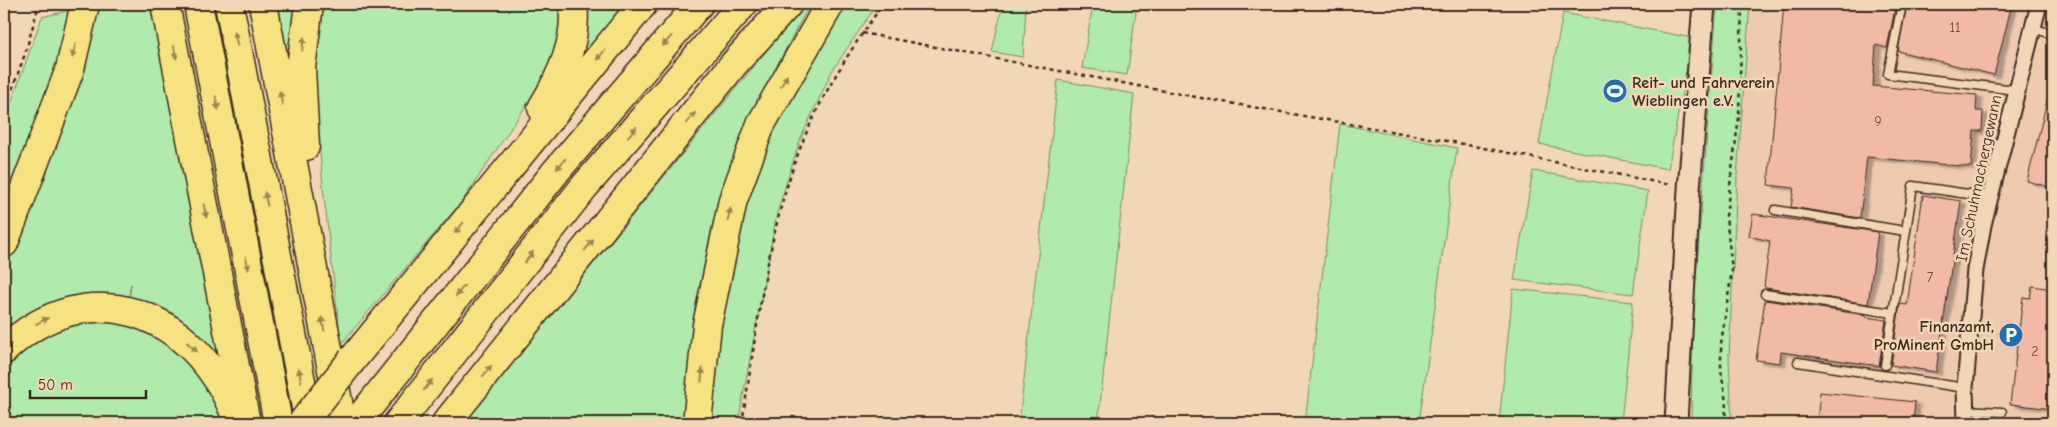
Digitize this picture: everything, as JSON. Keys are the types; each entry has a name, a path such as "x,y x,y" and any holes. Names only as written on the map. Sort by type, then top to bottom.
{"highway":[{"path":"4,243 70,69 85,4"},
{"path":"166,4 246,423"},
{"path":"198,4 278,423"},
{"path":"229,4 309,423"},
{"path":"263,4 309,249 353,420"},
{"path":"309,4 301,68 304,136 314,220 309,249"},
{"path":"490,190 544,104 564,65 573,28 573,4"},
{"path":"302,423 643,4"},
{"path":"353,420 557,170 699,4"},
{"path":"398,423 584,187 742,4"},
{"path":"446,423 733,65 788,4"},
{"path":"697,423 707,325 733,200 761,124 830,4"},
{"path":"4,350 35,324 54,315 74,309 97,307 122,309 141,315 179,336 197,352 216,375 238,423"}],"main road":[{"path":"1676,423 1689,189 1704,4"}],"street":[{"name":"Im Schuhmachergewann","path":"1966,417 1966,388 1975,270 1989,197 2031,28 2039,4"}],"lane":[{"path":"1902,4 1888,74 2015,90"},
{"path":"2031,28 2053,34"},
{"path":"1884,365 1913,186 1989,197"},
{"path":"1775,210 1905,231"},
{"path":"1765,294 1893,312"},
{"path":"1798,362 1966,388"},
{"path":"1966,417 2002,412"}],"path":[{"path":"4,112 25,54 39,4"},
{"path":"742,423 779,215 803,142 836,73 883,4"},
{"path":"1725,423 1726,402 1721,370 1721,344 1732,270 1726,216 1739,116 1742,4"},
{"path":"862,33 1202,98 1453,142 1689,189"}],"shaded area":[{"path":"1750,4 2053,4 2053,423 1732,423 1729,358 1737,177"}],"green space":[{"path":"96,4 154,4 223,369 129,299 131,284 125,320 182,351 217,396 226,423 4,423 4,123 42,17"},
{"path":"276,4 559,4 560,37 553,65 463,200 341,344 323,187 315,93 290,89"},
{"path":"583,4 629,4 576,65"},
{"path":"807,4 810,4 748,126 719,203 701,285 687,423 464,423 762,56"},
{"path":"841,4 877,4 832,71 800,140 777,213 738,423 709,423 723,309 738,231 748,193 760,157 781,108"},
{"path":"1003,4 1026,4 1023,57 992,52"},
{"path":"1093,4 1137,4 1127,75 1082,68"},
{"path":"1717,4 1750,4 1737,177 1729,358 1732,423 1691,423 1693,316"},
{"name":"Reit- und Fahrverein Wieblingen e.V.","path":"1563,13 1692,38 1668,169 1539,144"},
{"path":"1058,80 1134,94 1098,423 1019,423"},
{"path":"1340,124 1457,148 1419,423 1305,423"},
{"path":"1533,171 1648,191 1633,294 1514,280"},
{"path":"1513,289 1633,302 1621,423 1499,423"}],"building":[{"path":"1784,4 1896,4 1887,48 1876,45 1873,86 1977,95 1976,111 1983,111 1982,131 1974,131 1971,167 1867,157 1860,218 1791,207 1794,188 1768,185"},
{"path":"1907,4 2012,4 1994,75 1898,51"},
{"path":"2049,93 2053,94 2053,188 2027,181"},
{"path":"1923,195 1961,201 1936,372 1891,365 1900,304 1907,305"},
{"path":"1753,214 1878,232 1868,304 1766,288 1764,286 1770,241 1749,236"},
{"path":"2032,286 2053,289 2053,409 2010,404 2023,297 2030,298"},
{"path":"1765,300 1866,315 1866,317 1886,320 1879,366 1781,352 1780,363 1756,360"},
{"path":"1820,392 1915,402 1913,423 1817,423"}],"place":[{"name":"Reit- und Fahrverein Wieblingen e.V.","path":"1615,91"},
{"name":"Finanzamt, ProMinent GmbH","path":"2011,335"}]}
